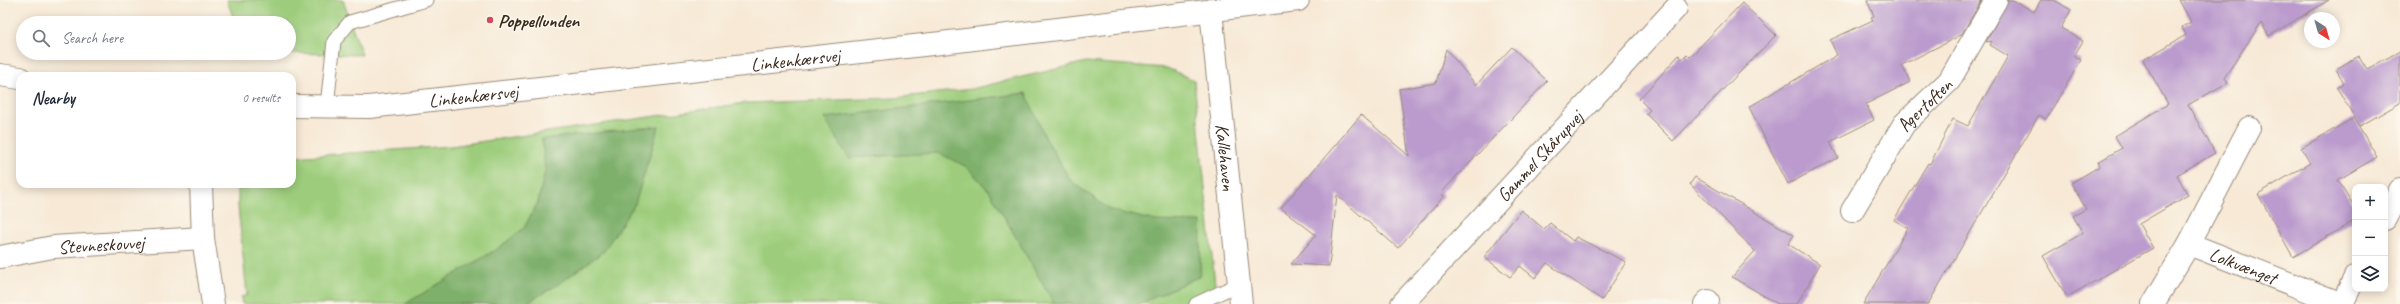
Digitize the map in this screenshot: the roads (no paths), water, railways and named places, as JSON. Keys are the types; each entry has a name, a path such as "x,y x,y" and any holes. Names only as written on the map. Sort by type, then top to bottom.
{"street":[{"name":"Linkenkærsvej","path":"296,106 369,107 1298,0"},
{"name":"Agertoften","path":"1852,211 1904,124 1949,81 1996,0"},
{"name":"Gammel Skårupvej","path":"1402,304 1676,8"},
{"name":"Kallehaven","path":"1211,10 1240,294"},
{"path":"0,75 16,77"},
{"name":"Lolkvænget","path":"2153,304 2189,244 2249,128"},
{"path":"201,188 203,238 213,304"},
{"path":"2388,213 2400,190"},
{"name":"Stevneskovvej","path":"0,257 53,247 203,238"},
{"name":"Lolkvænget","path":"2189,244 2342,304 2352,284"}],"lane":[{"path":"327,106 334,41 350,22 426,0"},
{"path":"1196,304 1240,294"}],"place":[{"name":"Poppellunden","path":"490,20"}]}
